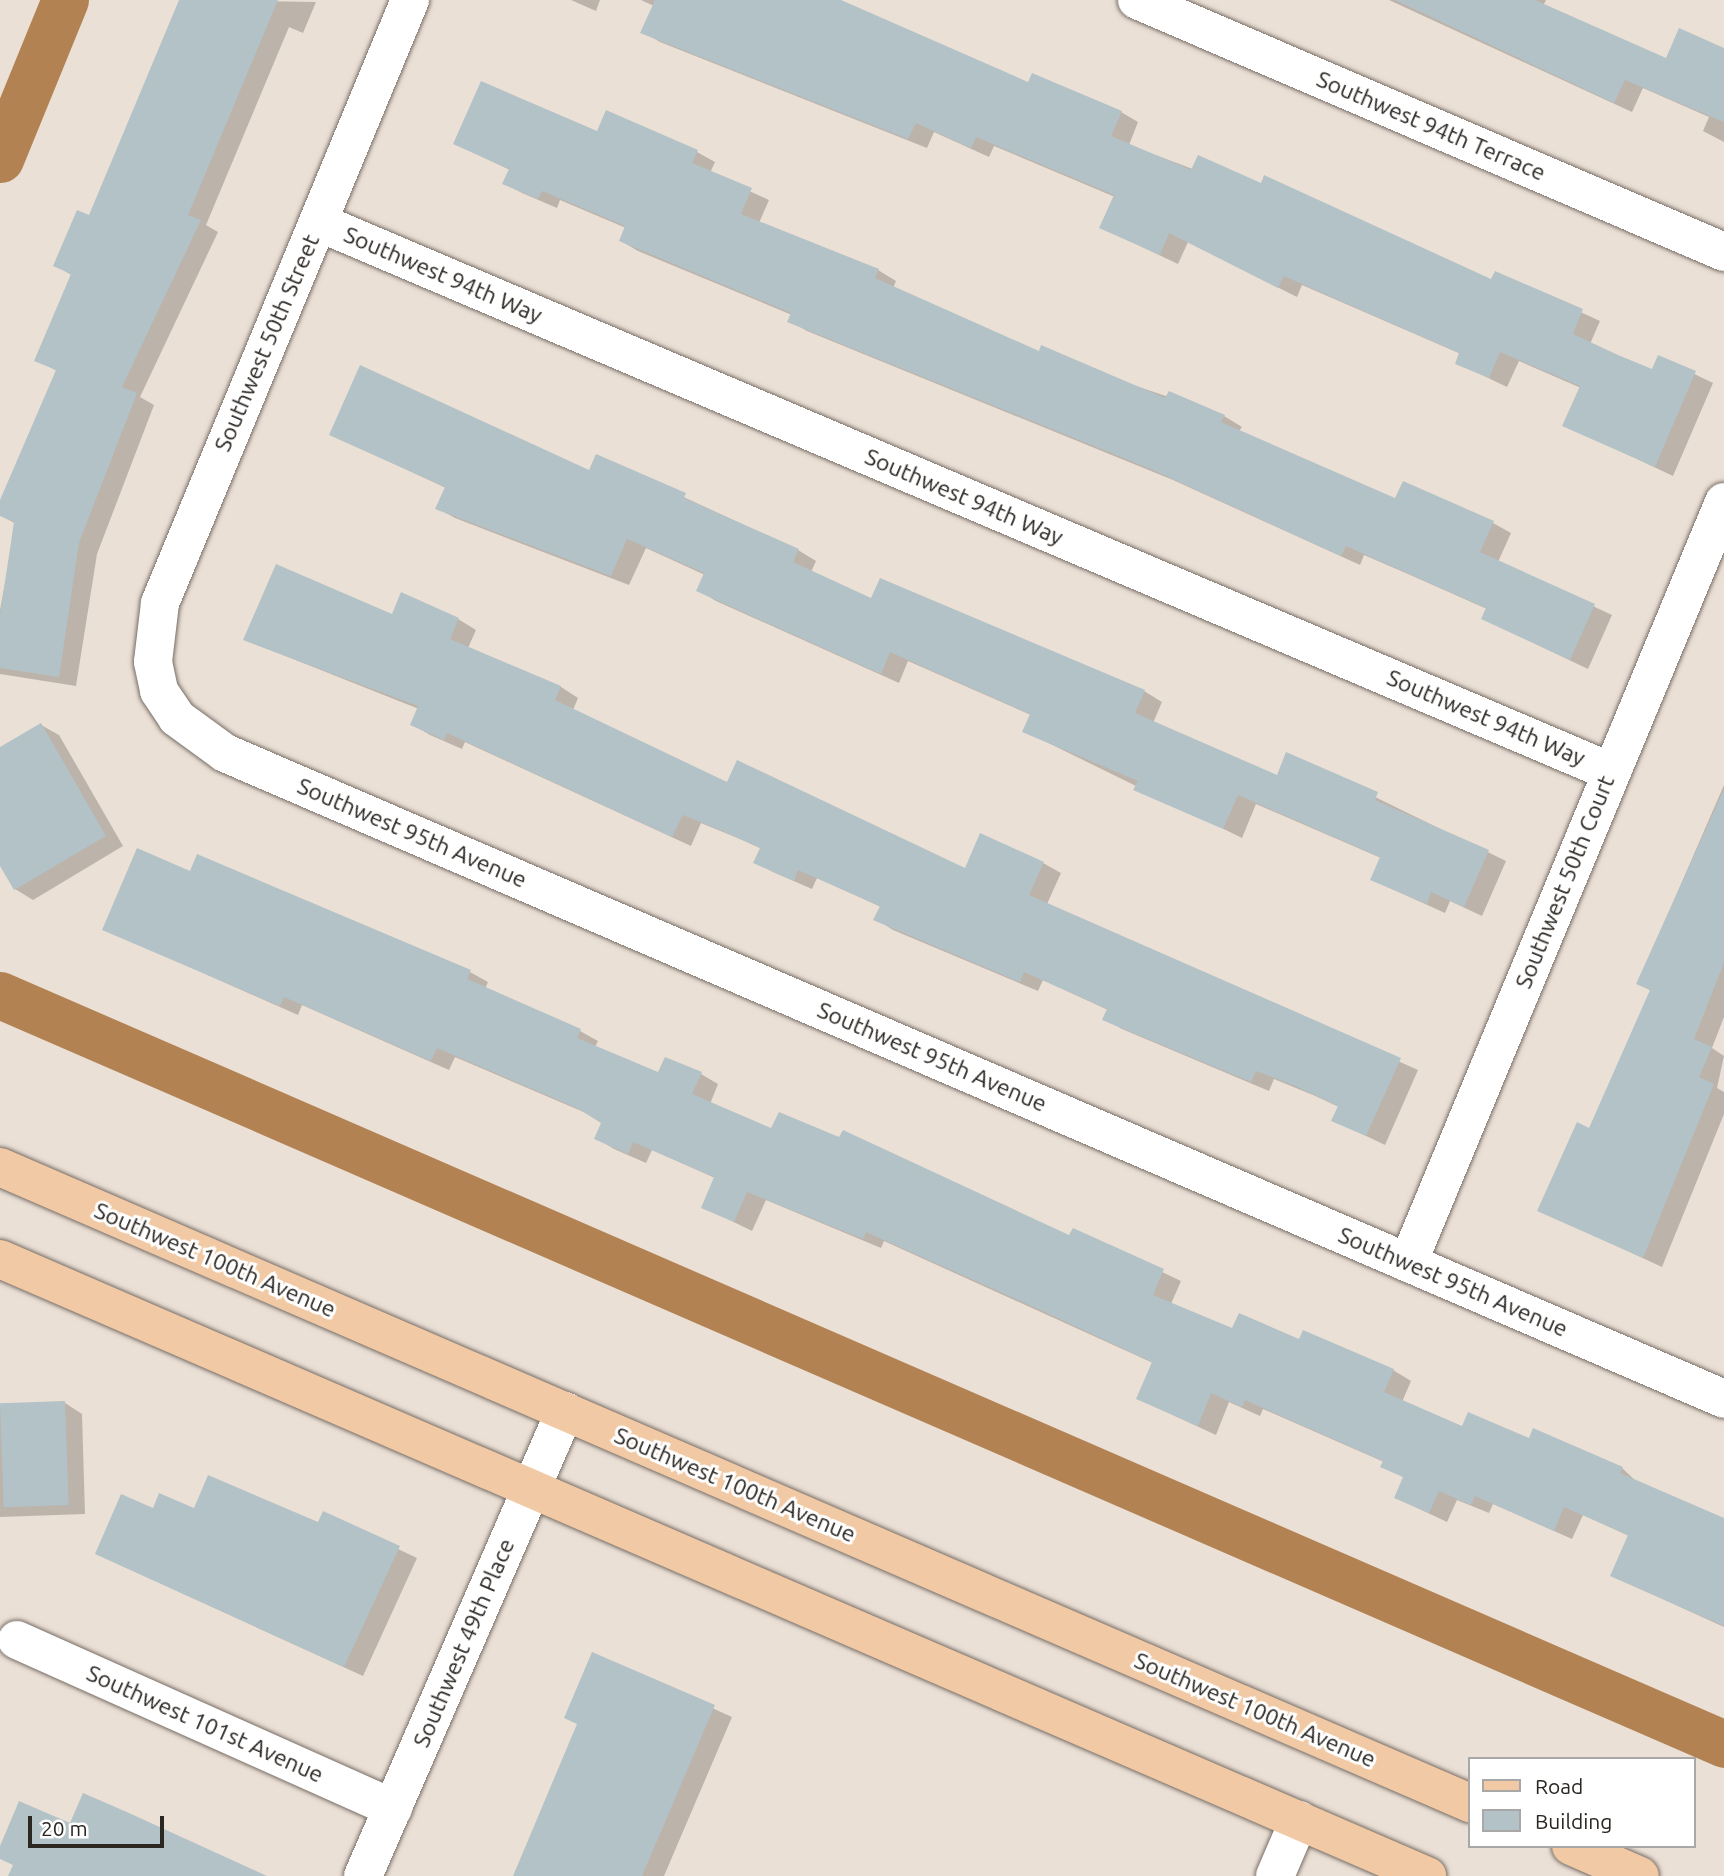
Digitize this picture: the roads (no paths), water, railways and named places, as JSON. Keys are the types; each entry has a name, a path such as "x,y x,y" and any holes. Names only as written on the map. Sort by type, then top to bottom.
{"main road":[{"name":"Southwest 100th Avenue","path":"0,1167 1468,1802"},
{"path":"0,1259 1427,1876"},
{"path":"1576,1848 1640,1876"}],"street":[{"name":"Southwest 50th Street","path":"159,691 152,640 160,603 410,0"},
{"name":"Southwest 94th Terrace","path":"1137,0 1724,252"},
{"name":"Southwest 94th Way","path":"318,222 1611,772"},
{"name":"Southwest 50th Court","path":"1408,1263 1724,502"},
{"name":"Southwest 95th Avenue","path":"159,691 177,718 225,752 1724,1399"},
{"name":"Southwest 49th Place","path":"363,1876 565,1411"},
{"name":"Southwest 101st Avenue","path":"16,1640 393,1808"},
{"path":"1275,1876 1299,1820"}],"waterway":[{"path":"0,159 65,0"},
{"path":"0,995 1724,1744"}]}
